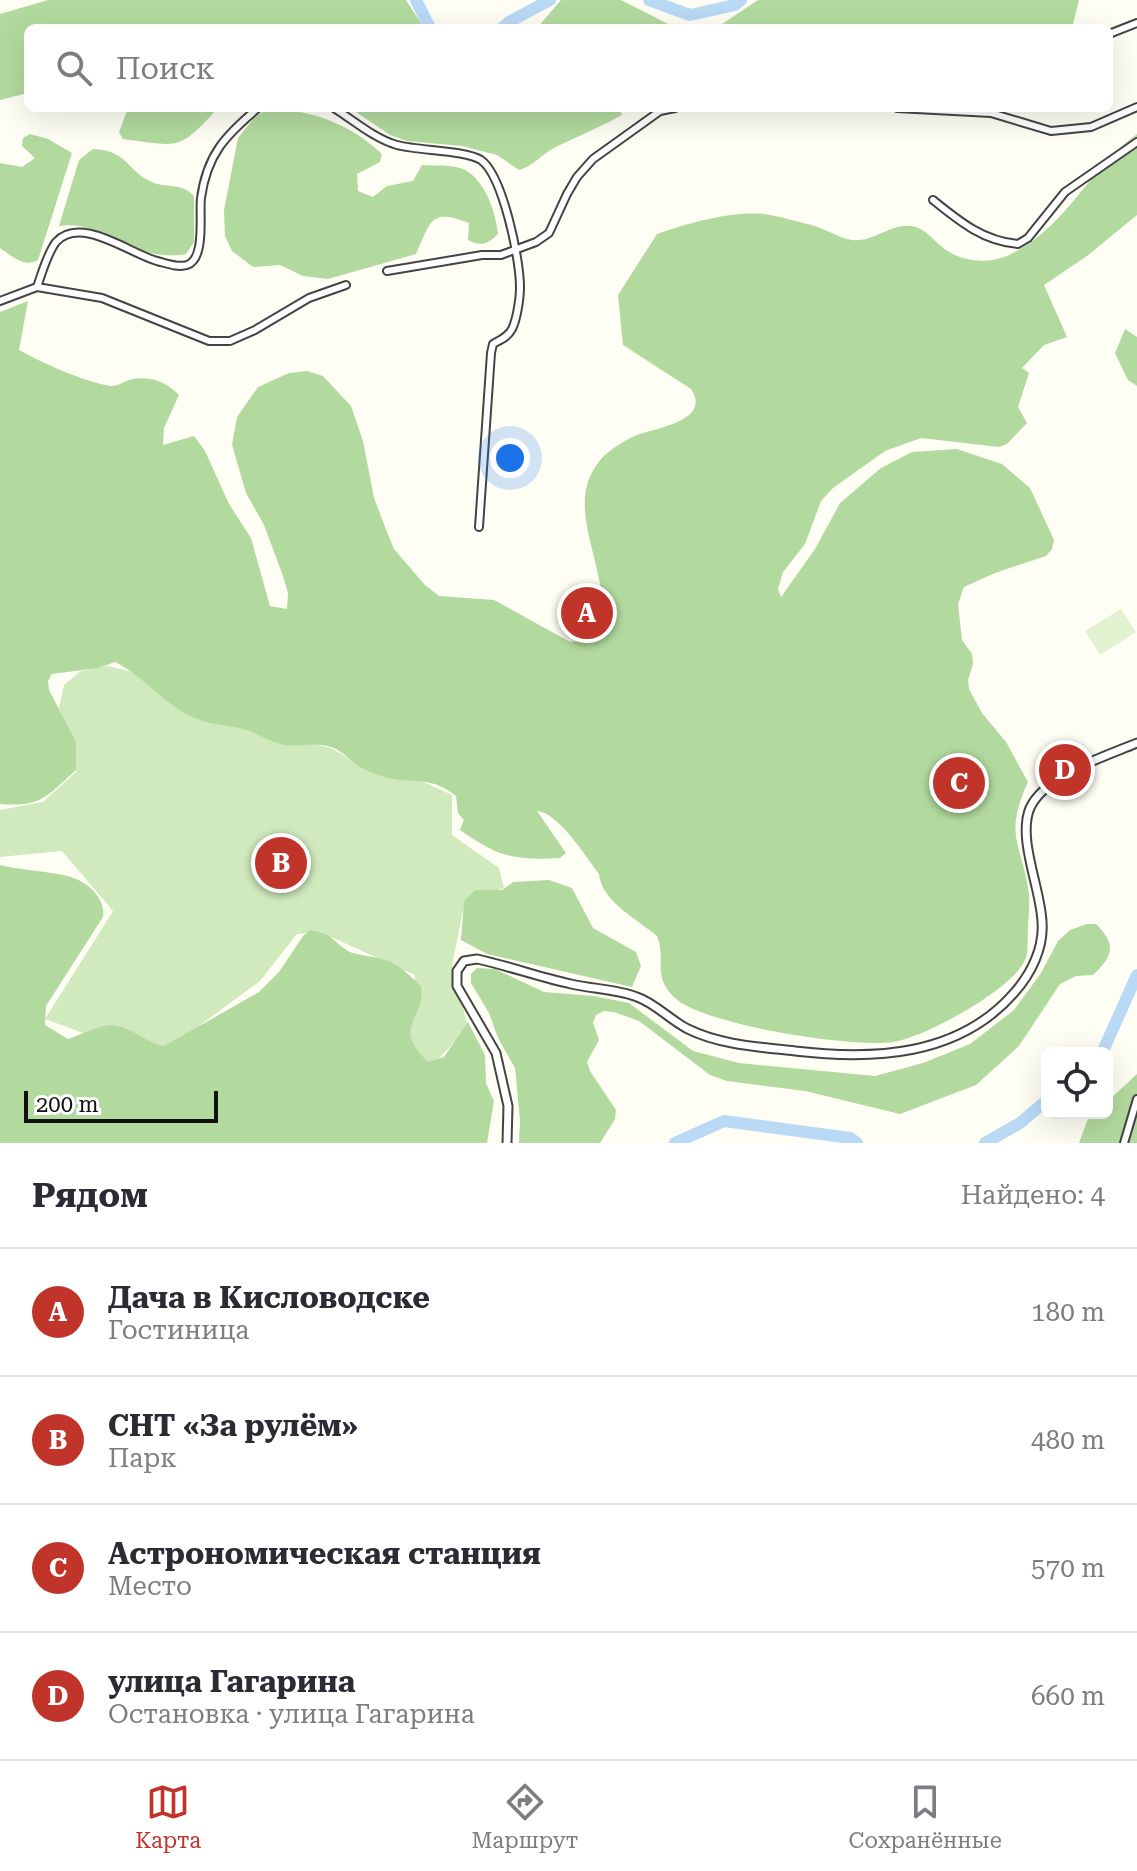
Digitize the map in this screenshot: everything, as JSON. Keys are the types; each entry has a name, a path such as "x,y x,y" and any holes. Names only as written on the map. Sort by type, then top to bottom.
{"street":[{"path":"1113,32 1137,23"},
{"path":"972,112 991,113 1051,131 1091,127 1137,107"},
{"path":"37,287 54,244 66,234 77,231 93,234 147,258 174,266 188,265 196,258 200,245 201,197 211,157 224,139 254,112"},
{"path":"340,112 392,144 421,151 469,154 484,162 498,182 520,287 512,329 493,344 479,527"},
{"path":"387,271 482,255 501,255 536,242 549,233 577,177 593,159 659,112"},
{"path":"933,200 964,225 988,238 1018,244 1028,238 1065,192 1137,142"},
{"path":"0,301 37,287 102,298 209,341 230,341 309,298 346,285"},
{"path":"507,1143 508,1106 496,1053 457,986 457,971 464,961 477,959 568,984 637,997 688,1029 742,1044 798,1051 888,1055 935,1044 964,1033 989,1017 1018,989 1037,955 1043,925 1029,850 1027,821 1036,799 1068,775 1137,743"},
{"path":"1124,1143 1137,1099"}],"green space":[{"path":"48,0 406,0 421,24 24,24 24,94 0,100 0,14"},
{"path":"561,0 621,0 668,24 540,24"},
{"path":"758,0 1079,0 1073,24 722,24"},
{"path":"126,112 214,112 194,132 177,143 123,139 119,132"},
{"path":"263,112 299,112 329,120 357,134 382,154 380,162 357,174 358,191 373,197 387,186 413,181 422,165 451,166 467,171 480,183 489,199 498,234 488,242 477,243 468,240 469,223 446,217 434,220 429,226 416,254 328,279 303,276 280,265 253,267 232,251 225,236 224,210 238,138"},
{"path":"356,112 621,112 622,115 552,149 519,170 497,155 462,146 407,141 390,135"},
{"path":"30,134 48,139 72,153 38,260 28,263 0,248 0,163 22,167 35,158 22,146 23,138"},
{"path":"1137,134 1137,215 1087,256 1044,285 1067,337 1044,345 1022,368 1029,373 1018,407 1027,423 1007,444 999,447 921,438 885,451 833,488 821,501 805,544 783,572 778,589 781,597 815,549 840,503 881,468 912,452 957,449 1002,464 1030,488 1054,540 1046,556 964,587 958,604 962,640 972,654 969,689 982,713 1006,742 1028,782 1015,828 1029,894 1026,957 1017,972 1004,984 966,1010 907,1039 874,1043 780,1032 715,1017 691,1008 675,998 663,982 657,936 613,901 601,884 599,874 579,847 545,813 537,811 566,853 560,858 544,859 506,855 460,830 464,820 458,813 456,796 446,789 427,782 381,776 360,767 332,747 284,745 250,731 202,721 184,713 115,662 98,668 52,674 48,681 49,690 76,742 76,770 35,802 0,804 0,312 28,301 19,350 39,360 111,386 143,378 156,380 179,395 164,428 163,445 194,436 205,451 229,504 251,538 270,606 287,609 288,593 264,525 246,493 232,445 237,417 258,387 289,373 307,371 323,376 351,406 363,441 374,498 387,532 394,549 424,584 439,596 494,600 570,642 599,639 610,617 602,594 585,513 587,485 592,472 604,456 622,442 679,421 694,409 691,389 623,345 618,295 657,234 724,216 764,214 812,225 852,240 867,239 903,226 916,227 956,256 992,260 1009,255 1045,230 1104,164"},
{"path":"93,149 113,153 152,182 179,187 194,196 194,242 186,254 151,253 90,229 59,226 79,160"},
{"path":"1125,329 1137,337 1137,386 1128,380 1115,353"},
{"path":"1121,609 1136,632 1100,655 1085,631"},
{"path":"107,666 137,673 205,720 331,748 368,770 424,782 452,795 452,835 499,868 504,888 465,900 452,966 468,1027 429,1069 405,1047 415,975 320,932 297,934 260,981 154,1059 45,1019 113,911 62,851 0,857 0,810 43,802 76,772 76,748 59,708 64,685 81,671"},
{"path":"0,865 76,879 92,889 102,905 103,917 46,1006 45,1025 68,1039 110,1025 164,1046 259,992 279,972 310,930 328,935 352,953 395,964 421,986 419,1008 410,1031 417,1050 428,1062 444,1057 468,1022 485,1055 486,1083 494,1101 487,1143 0,1143"},
{"path":"549,880 572,888 593,928 636,952 641,966 632,987 487,954 461,940 464,901 475,890 502,890 513,882"},
{"path":"1096,924 1110,944 1108,956 1100,968 1093,975 1076,976 1060,984 1019,1046 976,1085 900,1114 805,1091 727,1081 710,1075 639,1021 604,1011 596,1015 593,1023 599,1040 587,1062 616,1110 615,1119 600,1143 519,1143 515,1068 471,983 471,974 477,968 495,969 544,992 594,996 629,1003 693,1051 739,1063 875,1076 923,1063 970,1044 1014,1010 1041,973 1058,941 1070,930"},
{"path":"1137,1074 1137,1143 1079,1143 1089,1119 1113,1119 1113,1096"}],"waterway":[{"path":"416,0 428,24"},
{"path":"507,24 550,0"},
{"path":"649,0 690,15 735,5 741,0"},
{"path":"1105,1047 1137,975"},
{"path":"985,1143 1020,1123 1041,1105"},
{"path":"675,1143 724,1121 850,1138 857,1143"}],"place":[{"name":"Дача в Кисловодске","path":"587,613"},
{"name":"улица Гагарина","path":"1065,770"},
{"name":"Астрономическая станция","path":"959,783"},
{"name":"СНТ «За рулём»","path":"281,863"}]}
